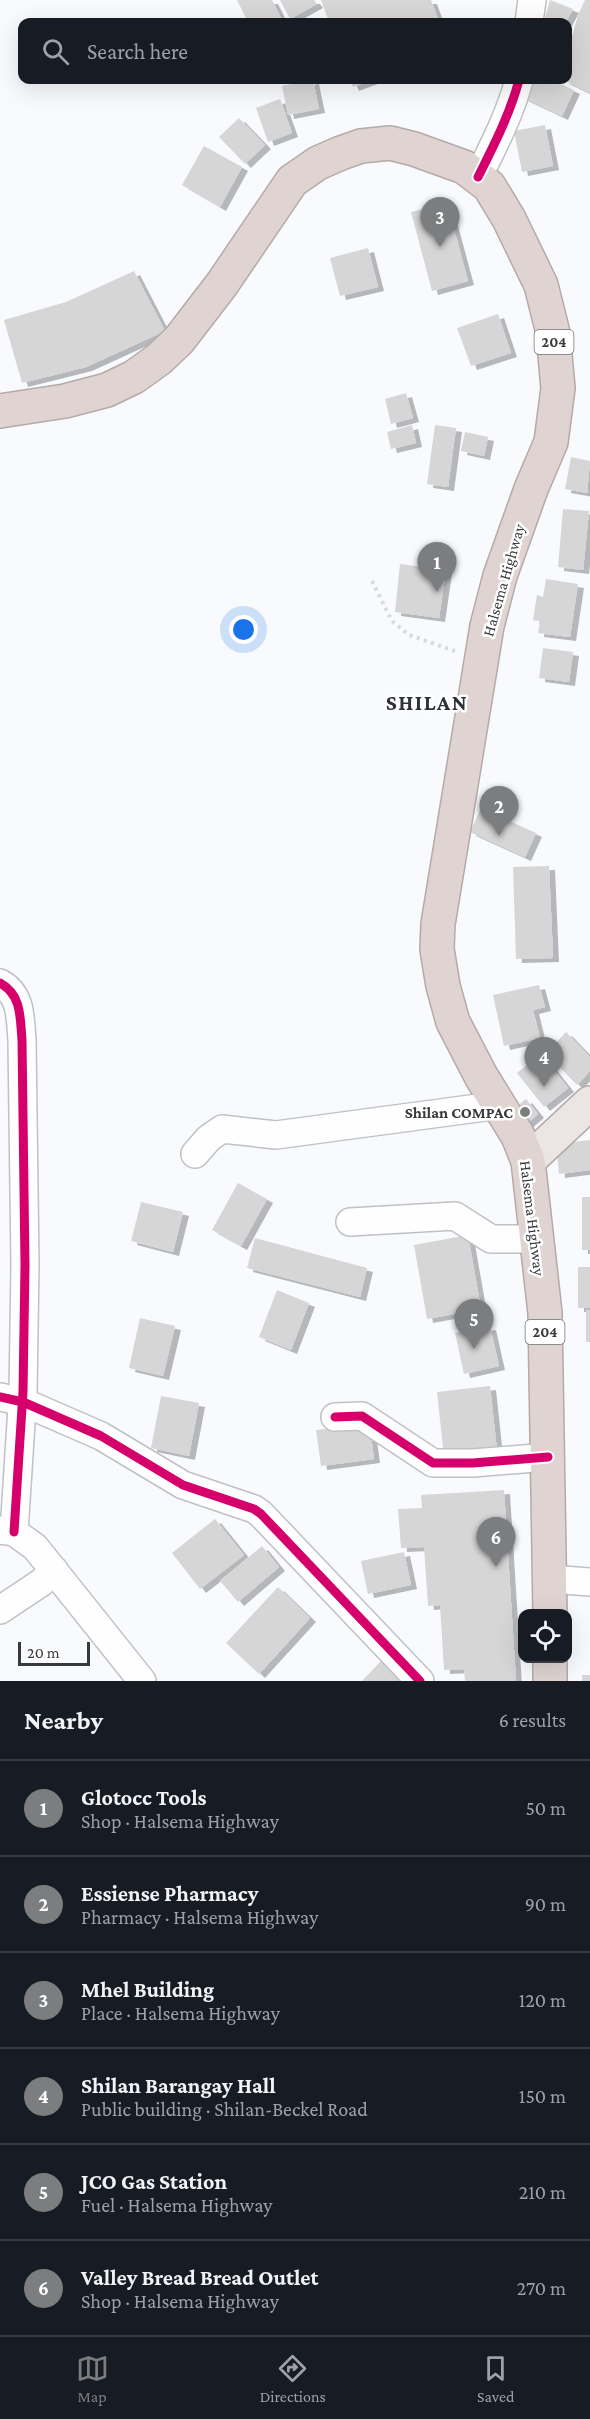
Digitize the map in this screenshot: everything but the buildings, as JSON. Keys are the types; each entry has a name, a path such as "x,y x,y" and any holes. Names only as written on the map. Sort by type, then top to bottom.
{"highway":[{"name":"Halsema Highway","path":"0,411 65,401 107,390 134,377 159,359 180,340 222,284 292,182 318,163 361,146 390,143 414,149 464,167 478,177 489,186 509,219 541,285 553,333 558,388 551,441 500,576 487,626 438,924 437,949 443,986 453,1022 481,1076 519,1136 528,1161 545,1313 550,1609"},
{"path":"550,1663 550,1681"}],"main road":[{"path":"528,1161 590,1103"}],"street":[{"path":"530,18 532,0"},
{"path":"478,177 499,137 518,84"},
{"path":"0,983 14,994 19,1006 11,1038 11,1400 7,1531 35,1547 142,1681"},
{"path":"195,1155 209,1138 222,1130 276,1135 500,1105"},
{"path":"350,1222 455,1216 491,1239 537,1239"},
{"path":"11,1400 101,1436 183,1485 246,1505 261,1514 420,1681"},
{"path":"335,1417 362,1416 433,1463 473,1463 548,1457"},
{"path":"0,1610 42,1582 54,1570"},
{"path":"550,1579 590,1582"}],"path":[{"path":"372,581 392,621 409,635 482,661"}],"cycle path":[{"path":"478,177 496,141 518,84"},
{"path":"0,983 7,988 16,1001 20,1015 22,1040 25,1265 23,1392 14,1532"},
{"path":"0,1397 23,1402 101,1436 183,1485 254,1509 420,1681"},
{"path":"335,1417 362,1416 433,1463 473,1463 548,1457"}],"place":[{"name":"Mhel Building","path":"440,247"},
{"name":"Glotocc Tools","path":"437,592"},
{"name":"Essiense Pharmacy","path":"499,836"},
{"name":"Shilan Barangay Hall","path":"544,1087"},
{"name":"Shilan COMPAC","path":"525,1112"},
{"name":"JCO Gas Station","path":"474,1349"},
{"name":"Valley Bread Bread Outlet","path":"496,1567"}],"district":[{"name":"SHILAN","path":"427,702"}]}
